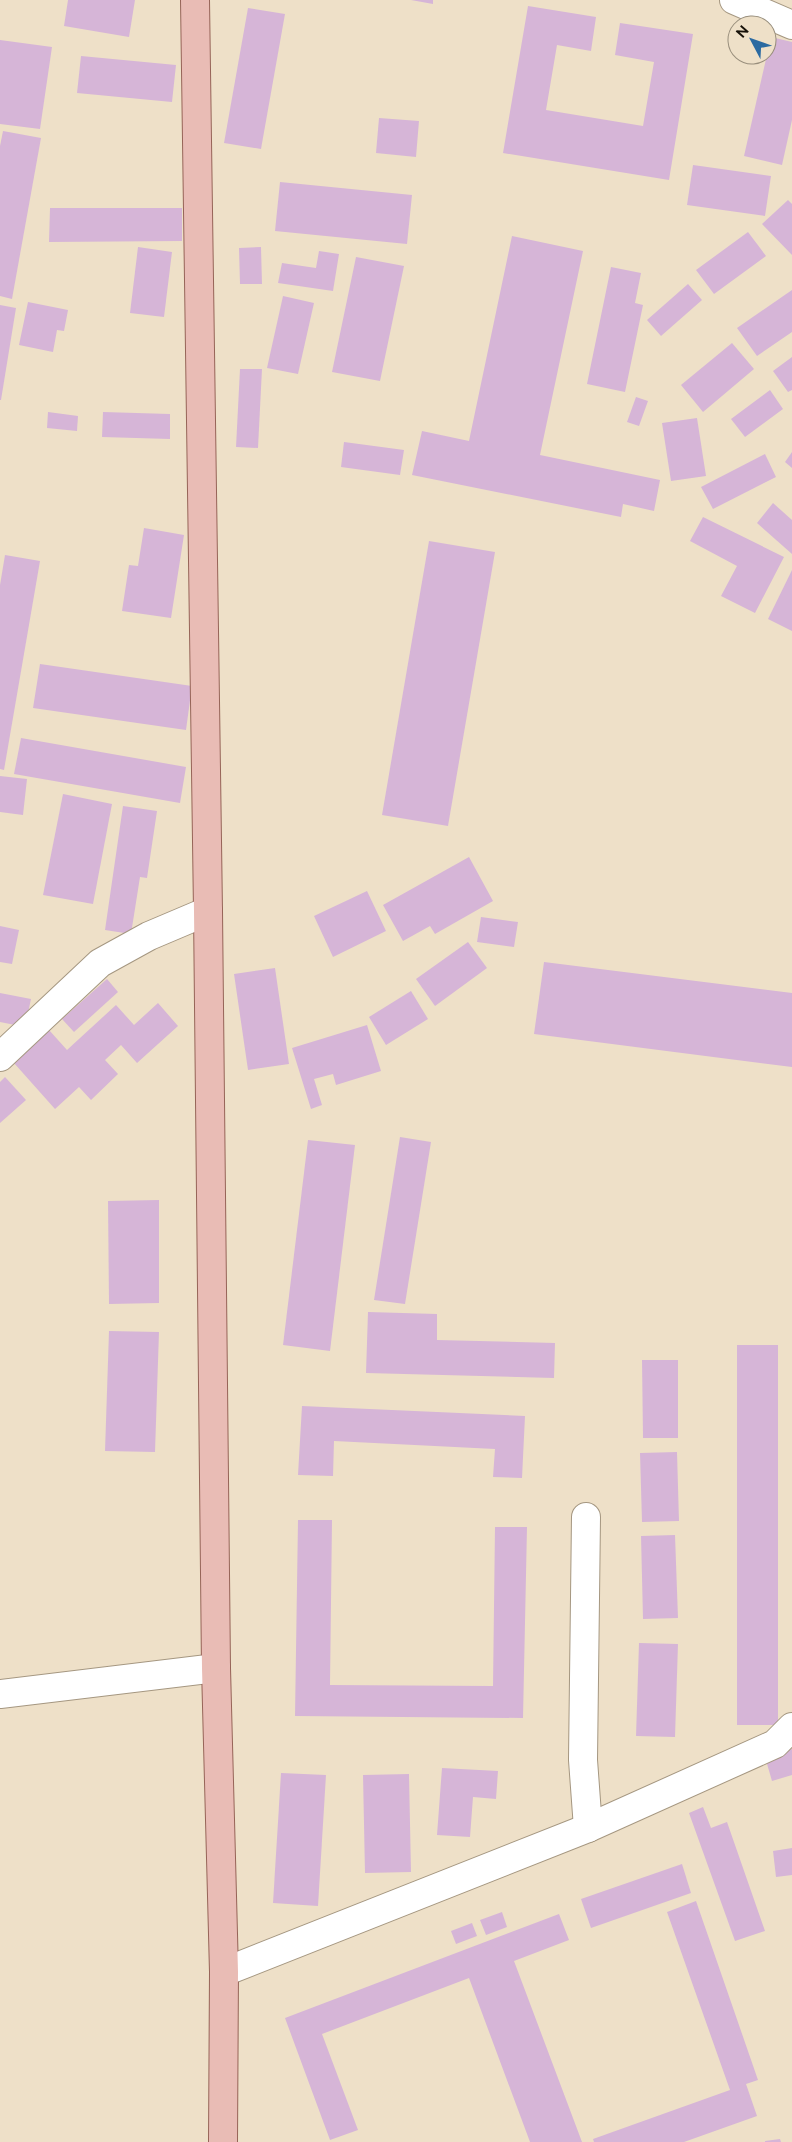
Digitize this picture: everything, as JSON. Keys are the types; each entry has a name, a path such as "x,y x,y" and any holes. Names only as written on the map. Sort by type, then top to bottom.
{"main road":[{"path":"195,0 208,911 216,1668 224,1972 223,2142"}],"street":[{"path":"734,0 792,25"},
{"path":"0,1057 100,963 149,936 208,911"},
{"path":"586,1517 583,1760 588,1828"},
{"path":"0,1694 216,1668"},
{"path":"224,1972 588,1828 775,1744 792,1727"}],"building":[{"path":"68,0 135,0 129,37 64,26"},
{"path":"411,0 433,0 433,4"},
{"path":"528,6 596,17 591,51 557,45 546,110 643,126 654,62 615,55 620,23 693,34 669,180 503,153"},
{"path":"248,8 285,14 261,149 224,143"},
{"path":"777,38 792,42 792,120 782,165 744,156 765,65 777,65"},
{"path":"0,40 52,47 40,129 0,124"},
{"path":"81,56 176,65 172,102 77,93"},
{"path":"379,118 419,121 416,157 376,153"},
{"path":"3,131 41,138 12,299 0,296 0,146"},
{"path":"693,165 771,176 765,216 687,205"},
{"path":"280,182 412,195 407,244 275,231"},
{"path":"788,200 792,204 792,255 762,224"},
{"path":"50,208 182,208 182,241 49,242"},
{"path":"748,232 766,256 714,294 696,270"},
{"path":"512,236 583,251 540,455 660,480 654,511 623,504 621,517 412,475 422,431 469,441"},
{"path":"138,247 172,252 164,317 130,313"},
{"path":"261,247 262,284 240,284 239,248"},
{"path":"319,251 339,254 333,291 278,283 282,263 316,268"},
{"path":"356,257 404,266 380,381 332,372"},
{"path":"611,267 641,273 635,303 643,305 625,392 587,384"},
{"path":"688,284 702,300 661,336 647,320"},
{"path":"792,290 792,332 757,356 737,328"},
{"path":"283,296 314,303 298,374 267,368"},
{"path":"28,302 68,310 64,331 57,330 53,352 19,345"},
{"path":"0,305 16,308 1,400 0,400"},
{"path":"732,343 754,369 703,412 681,385"},
{"path":"792,357 792,390 788,392 773,371"},
{"path":"240,369 262,369 258,448 236,447"},
{"path":"770,390 783,409 745,437 731,419"},
{"path":"636,397 648,401 639,426 627,422"},
{"path":"48,412 78,416 77,431 47,428"},
{"path":"103,412 170,414 170,439 102,437"},
{"path":"697,418 706,476 671,481 662,423"},
{"path":"344,442 404,450 400,475 341,467"},
{"path":"792,452 792,468 785,462"},
{"path":"765,454 776,477 713,509 701,487"},
{"path":"773,503 792,520 792,554 757,523"},
{"path":"703,517 784,557 755,613 721,596 737,566 690,541"},
{"path":"144,528 184,535 171,618 122,611 129,565 138,566"},
{"path":"429,541 495,552 448,826 382,815"},
{"path":"5,555 40,561 4,770 0,769 0,585"},
{"path":"792,570 792,631 768,619"},
{"path":"40,664 192,686 186,730 33,708"},
{"path":"21,738 186,767 180,803 14,774"},
{"path":"0,776 27,779 23,815 0,812"},
{"path":"63,794 112,804 93,904 43,895"},
{"path":"123,806 157,811 147,878 140,877 131,934 105,930"},
{"path":"469,857 493,901 435,934 430,926 403,941 383,905"},
{"path":"367,891 386,931 333,957 314,916"},
{"path":"481,917 518,922 514,947 477,942"},
{"path":"0,926 19,930 12,964 0,962"},
{"path":"468,942 487,968 435,1006 416,979"},
{"path":"544,962 792,993 792,1067 534,1034"},
{"path":"275,968 289,1064 248,1070 234,974"},
{"path":"107,979 118,992 74,1032 62,1019"},
{"path":"411,991 428,1019 386,1045 369,1017"},
{"path":"0,993 31,999 25,1027 0,1022"},
{"path":"158,1003 178,1026 137,1063 121,1045 105,1060 118,1074 91,1100 79,1087 55,1109 14,1063 49,1030 67,1050 116,1005 134,1025"},
{"path":"367,1025 381,1071 336,1085 333,1074 314,1079 322,1105 311,1109 292,1048"},
{"path":"5,1077 26,1100 0,1123 0,1082"},
{"path":"400,1137 431,1142 405,1304 374,1300"},
{"path":"308,1140 355,1145 330,1351 283,1345"},
{"path":"159,1200 159,1303 109,1304 108,1201"},
{"path":"368,1312 437,1314 437,1340 555,1343 554,1378 366,1373"},
{"path":"109,1331 159,1332 155,1452 105,1451"},
{"path":"737,1345 778,1345 778,1725 737,1725"},
{"path":"642,1360 678,1360 678,1438 643,1438"},
{"path":"302,1406 525,1416 522,1478 493,1477 495,1449 334,1441 333,1476 298,1475"},
{"path":"677,1452 679,1521 642,1522 640,1453"},
{"path":"298,1520 332,1520 330,1685 493,1686 495,1527 527,1527 523,1718 295,1716"},
{"path":"675,1535 678,1618 643,1619 641,1536"},
{"path":"639,1643 678,1644 675,1737 636,1736"},
{"path":"792,1749 792,1775 772,1781 765,1757"},
{"path":"442,1768 498,1771 496,1799 473,1797 470,1837 437,1835"},
{"path":"281,1773 326,1775 318,1906 273,1903"},
{"path":"409,1774 411,1872 365,1873 363,1775"},
{"path":"703,1807 711,1828 727,1822 765,1931 735,1941 689,1813"},
{"path":"792,1848 792,1875 776,1877 773,1851"},
{"path":"682,1864 691,1893 591,1928 581,1899"},
{"path":"696,1901 758,2080 746,2084 757,2116 684,2142 594,2142 593,2139 730,2090 667,1912"},
{"path":"502,1912 507,1927 486,1935 480,1920"},
{"path":"559,1914 569,1940 514,1961 582,2142 530,2142 469,1978 322,2034 358,2130 330,2140 285,2018"},
{"path":"472,1923 477,1936 456,1944 451,1931"},
{"path":"780,2139 781,2142 765,2142 765,2141"}]}
